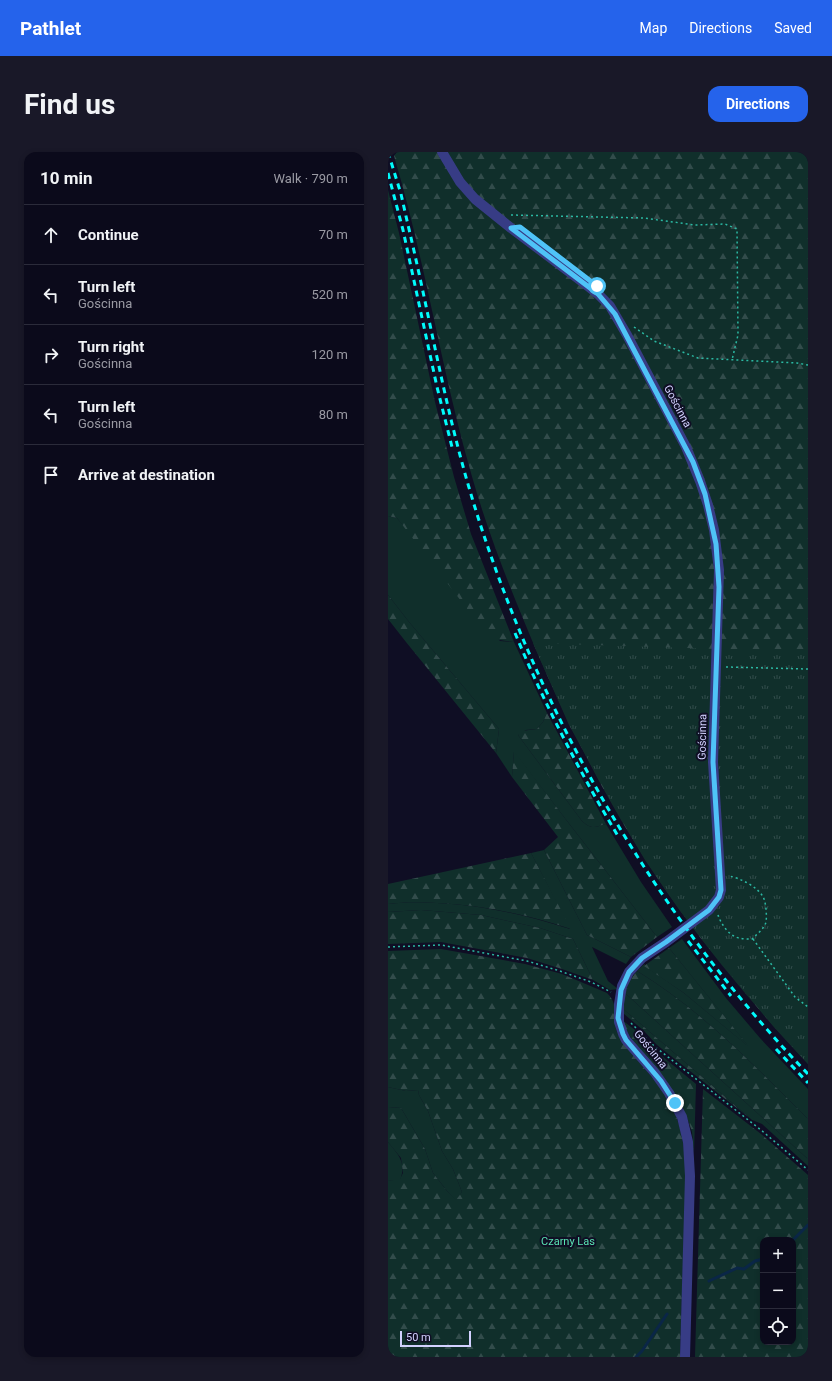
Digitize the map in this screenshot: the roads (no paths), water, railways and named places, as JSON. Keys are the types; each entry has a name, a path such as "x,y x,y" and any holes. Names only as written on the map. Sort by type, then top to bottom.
{"street":[{"name":"Gościnna","path":"442,152 460,182 475,199 598,294 610,306 682,441 700,480 714,530 719,570 713,762 721,890 715,904 709,910 642,958 629,972 622,986 619,1009 620,1026 626,1040 661,1081 675,1103 684,1122 688,1142 690,1176 685,1357"}],"waterway":[{"path":"796,1237 808,1225"},
{"path":"709,1281 737,1268 744,1269 755,1261 760,1260"},
{"path":"636,1357 642,1351 667,1314"}],"railway":[{"path":"388,152 401,194 444,391 470,491 496,571 528,650 564,727 604,802 650,875 699,945 752,1012 808,1074"},
{"path":"388,173 403,230 437,387 453,451"},
{"path":"515,633 563,736 618,836"},
{"path":"688,941 731,996"},
{"path":"776,1049 808,1083"}],"park label":[{"name":"Czarny Las","path":"568,1241"}]}
